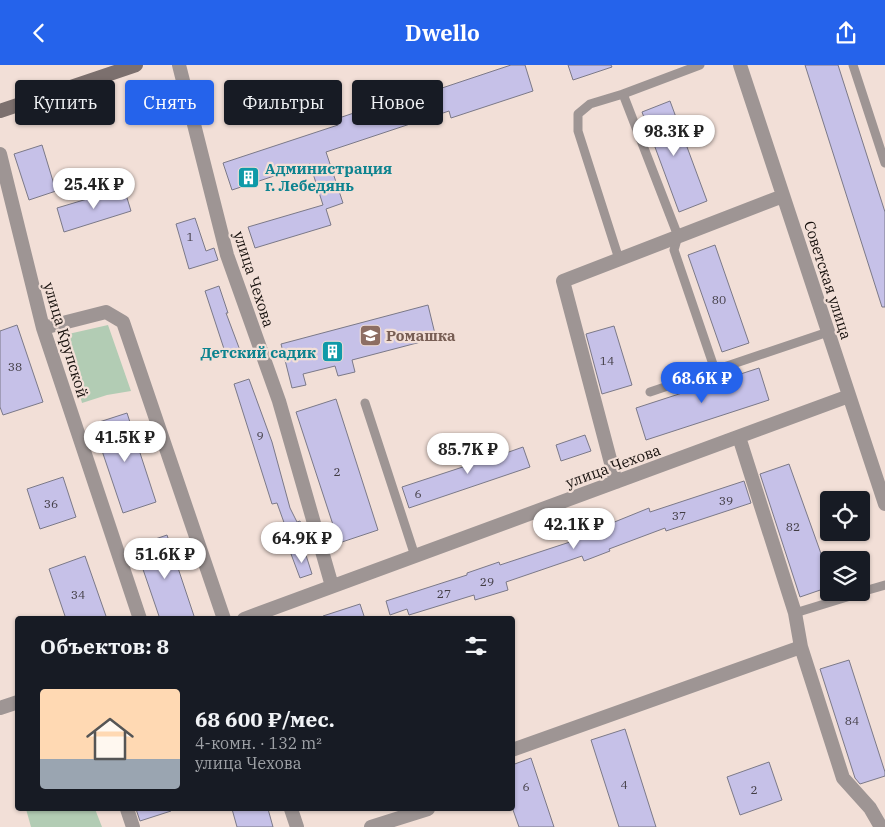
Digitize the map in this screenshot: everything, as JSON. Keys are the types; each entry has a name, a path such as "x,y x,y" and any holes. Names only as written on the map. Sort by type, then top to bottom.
{"main road":[{"path":"0,111 136,65"}],"street":[{"name":"улица Чехова","path":"179,65 227,255 279,401 332,586"},
{"name":"Советская улица","path":"740,65 885,504"},
{"name":"улица Крупской","path":"0,154 43,327 139,616"},
{"path":"616,482 563,281 783,196"},
{"path":"43,327 106,312 123,322 223,616"},
{"name":"улица Чехова","path":"252,616 849,396"},
{"path":"739,437 795,613 801,647 843,779 870,808 881,827"},
{"path":"515,749 801,647"},
{"path":"0,709 15,702"},
{"path":"127,811 133,827"},
{"path":"292,811 297,827"},
{"path":"371,827 422,811"}],"lane":[{"path":"620,259 578,131 578,114 590,104 623,94 700,65"},
{"path":"853,65 885,163"},
{"path":"623,94 678,236 674,250 714,370"},
{"path":"650,392 828,332"},
{"path":"365,403 415,556"},
{"path":"870,589 885,585"},
{"path":"795,613 833,601"}],"green space":[{"path":"108,325 131,391 107,395 82,403 64,335"},
{"path":"27,811 96,811 102,827 31,827"}],"building":[{"path":"511,65 525,65 533,91 451,118 449,111 443,113 443,88"},
{"path":"568,65 611,65 612,67 573,80"},
{"path":"805,65 838,65 885,212 885,307 882,307"},
{"path":"670,101 707,201 679,212 642,112"},
{"path":"352,114 352,125 407,125 326,152 343,203 326,209 331,225 255,248 248,227 323,205 310,164 232,190 223,163 342,125 342,117"},
{"path":"42,145 56,191 29,200 14,154"},
{"path":"124,188 131,211 64,232 57,208"},
{"path":"195,218 206,251 214,248 218,260 189,269 176,224"},
{"path":"715,245 749,343 722,352 688,255"},
{"path":"219,286 228,313 226,313 241,353 227,358 205,291"},
{"name":"Детский садик","path":"428,305 436,338 352,360 355,372 338,376 335,366 303,374 306,385 292,388 281,344"},
{"path":"17,325 43,402 3,415 0,407 0,331"},
{"path":"614,326 632,385 602,394 586,334"},
{"path":"759,368 769,400 646,440 636,408"},
{"path":"249,379 272,442 290,508 297,522 300,521 306,536 291,542 277,503 272,504 234,384"},
{"path":"336,399 378,530 339,543 296,412"},
{"path":"127,413 156,502 123,513 93,424"},
{"path":"585,435 591,451 561,461 556,445"},
{"path":"502,442 506,453 523,447 530,467 409,508 402,487 484,460 480,449"},
{"path":"789,464 820,551 820,590 800,597 760,474"},
{"path":"63,477 76,517 40,529 27,489"},
{"path":"744,481 751,503 666,531 665,528 609,549 610,551 584,561 582,556 506,582 508,590 475,600 474,595 409,615 407,609 390,615 386,601 467,575 467,573 499,562 500,565 576,540 575,538 649,508 650,512"},
{"path":"167,535 194,616 159,616 135,546"},
{"path":"304,549 312,574 300,578 291,554"},
{"path":"85,556 106,616 65,616 49,569"},
{"path":"360,604 364,616 323,616"},
{"path":"849,660 885,772 885,776 860,784 855,778 820,669"},
{"path":"625,729 656,827 619,827 591,740"},
{"path":"531,758 554,827 519,827 513,811 515,811 515,764"},
{"path":"769,762 782,800 740,815 727,777"},
{"path":"137,811 171,811 140,821"},
{"path":"233,811 269,811 273,827 237,827"}],"place":[{"name":"Администрация г. Лебедянь","path":"249,177"},
{"name":"Ромашка","path":"370,335"},
{"name":"Детский садик","path":"332,352"}]}
